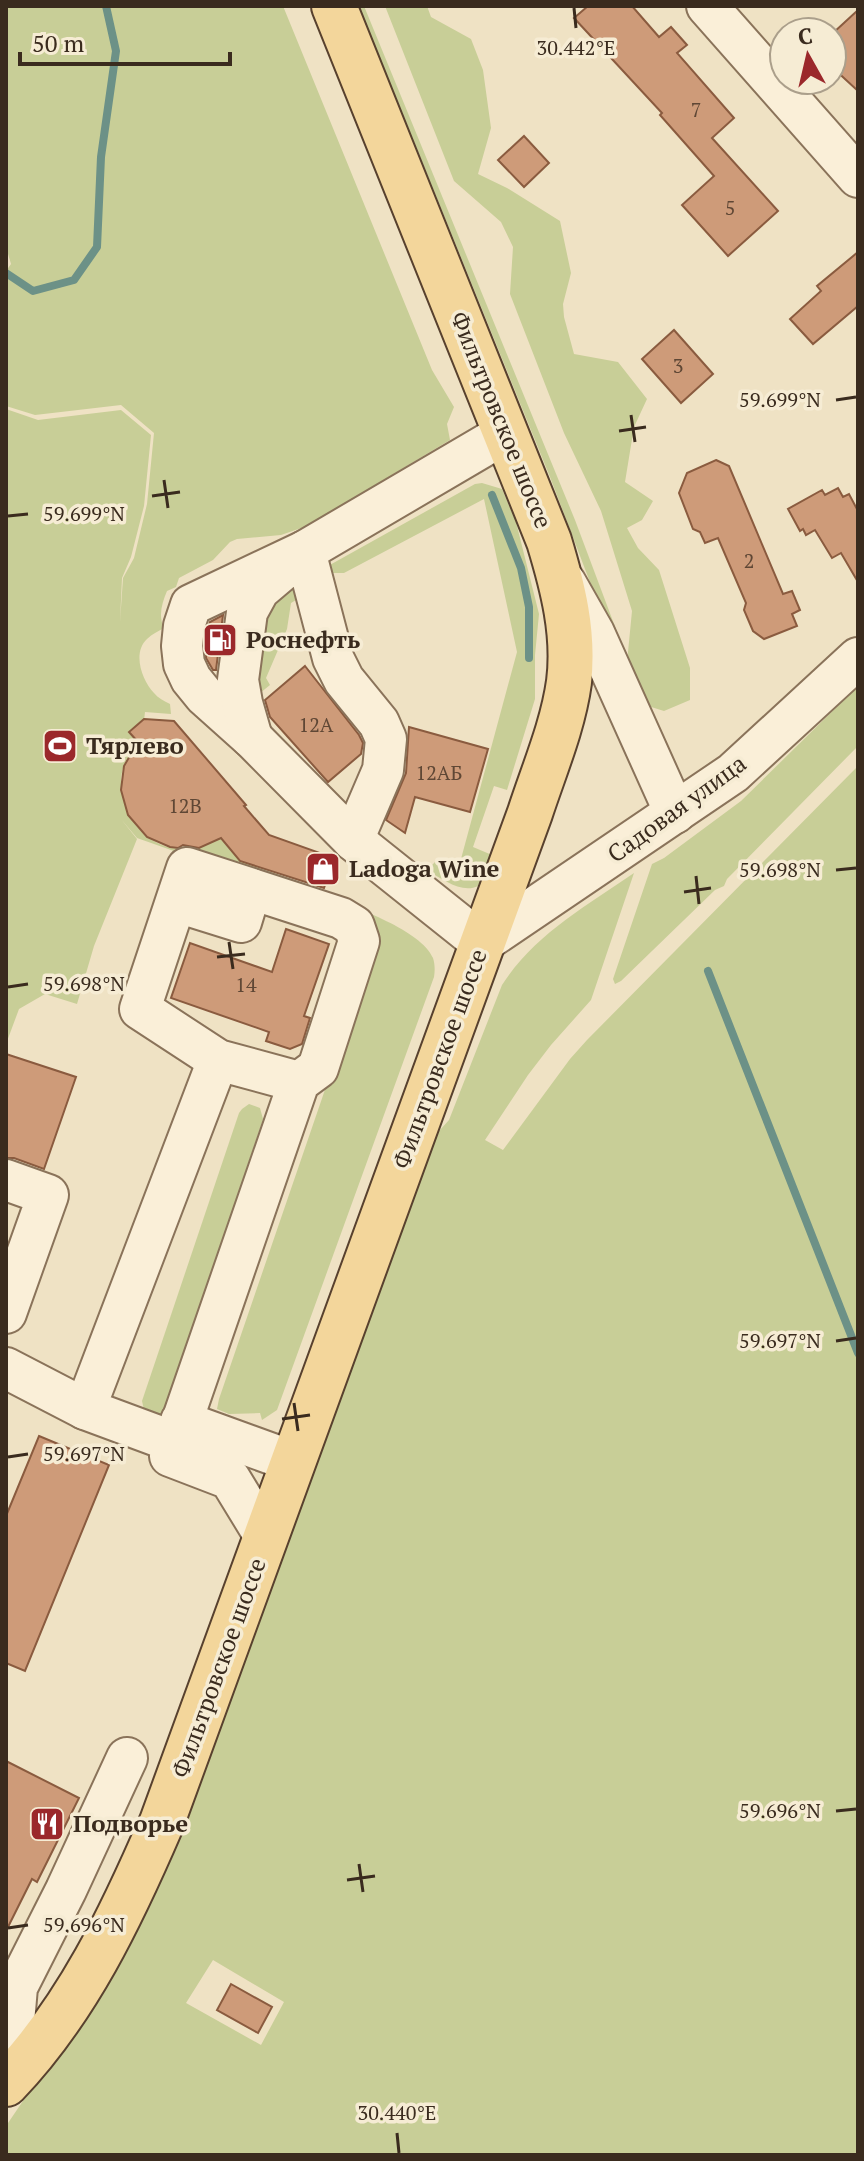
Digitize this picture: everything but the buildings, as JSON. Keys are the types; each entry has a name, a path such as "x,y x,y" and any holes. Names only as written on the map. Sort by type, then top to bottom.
{"main road":[{"name":"Фильтровское шоссе","path":"7,2082 68,2005 121,1914 162,1822 530,813 561,719 569,681 570,629 549,541 334,6"}],"street":[{"path":"707,6 858,177"},
{"path":"482,943 353,840 252,738 204,695 184,664 182,646 191,605 305,551 506,433"},
{"path":"252,738 238,680 247,612 259,590 305,551"},
{"path":"305,551 333,658 344,680 379,723 386,739 383,770 353,840"},
{"path":"558,570 594,633 675,813"},
{"name":"Садовая улица","path":"482,943 733,773 858,658"},
{"path":"266,1538 230,1479 170,1456 299,1082 318,1068 359,941 354,926 341,918 251,889 241,922 177,902 140,1009 218,1060 299,1082"},
{"path":"85,1409 218,1060"},
{"path":"6,1180 48,1195 6,1313"},
{"path":"6,1368 85,1409 294,1462"},
{"path":"7,2082 17,1987 127,1758"},
{"path":"109,1799 162,1822"},
{"path":"66,1890 121,1914"}],"green space":[{"path":"6,6 283,6 432,370 454,407 447,424 450,440 307,526 281,535 237,539 213,560 179,578 176,587 167,591 164,600 161,614 164,628 147,639 140,652 140,666 146,681 156,695 170,704 171,714 145,712 140,736 124,765 122,791 130,817 138,828 159,844 172,848 197,846 221,838 240,861 330,893 329,897 402,929 426,948 434,963 434,977 277,1410 262,1420 260,1413 229,1414 217,1409 219,1399 378,935 375,925 367,919 137,838 121,819 137,839 94,946 77,1004 45,994 19,1009 6,1044 6,409 38,420 121,410 151,435 144,506 131,557 122,578 120,622 123,578 134,558 147,504 154,433 121,405 35,415 6,406 6,271 11,264 6,247"},
{"path":"359,6 364,6 575,520 619,641 612,640 550,477"},
{"path":"385,6 427,6 431,17 471,39 483,70 491,128 478,174 560,221 571,273 563,304 564,317 574,354 618,362 647,399 634,427 625,482 653,501 642,520 627,528 638,548 659,570 690,668 690,700 664,711 648,706 629,678 632,611 601,511 564,433 510,294 513,247 501,222 454,181"},
{"path":"475,484 502,489 516,522 539,614 535,699 507,790 494,786 473,847 492,855 478,886 465,888 427,870 436,861 458,870 517,652 484,499 344,573 332,573 328,566"},
{"path":"301,581 301,597 291,603 287,629 266,678 270,685 255,697 256,616"},
{"path":"858,686 858,746 727,879 724,886 715,890 615,984 613,979 652,864 741,801"},
{"path":"858,766 858,2155 6,2155 6,2126 128,1946 174,1848 430,1141 449,1120 502,985 545,936 634,873 591,1000 528,1075 485,1140 503,1150 587,1040","holes":["213,1960 284,2002 261,2045 186,2003"]},
{"path":"249,1104 260,1108 263,1119 167,1407 162,1414 155,1416 144,1410 142,1401 239,1113"}],"waterway":[{"path":"6,273 33,291 74,280 97,247 101,157 116,51 106,6"},
{"path":"492,495 521,568 529,607 529,658"},
{"path":"708,971 858,1353"}],"place":[{"name":"Роснефть","path":"220,640"},
{"name":"Тярлево","path":"60,746"},
{"name":"Ladoga Wine","path":"323,869"},
{"name":"Подворье","path":"47,1824"}]}
